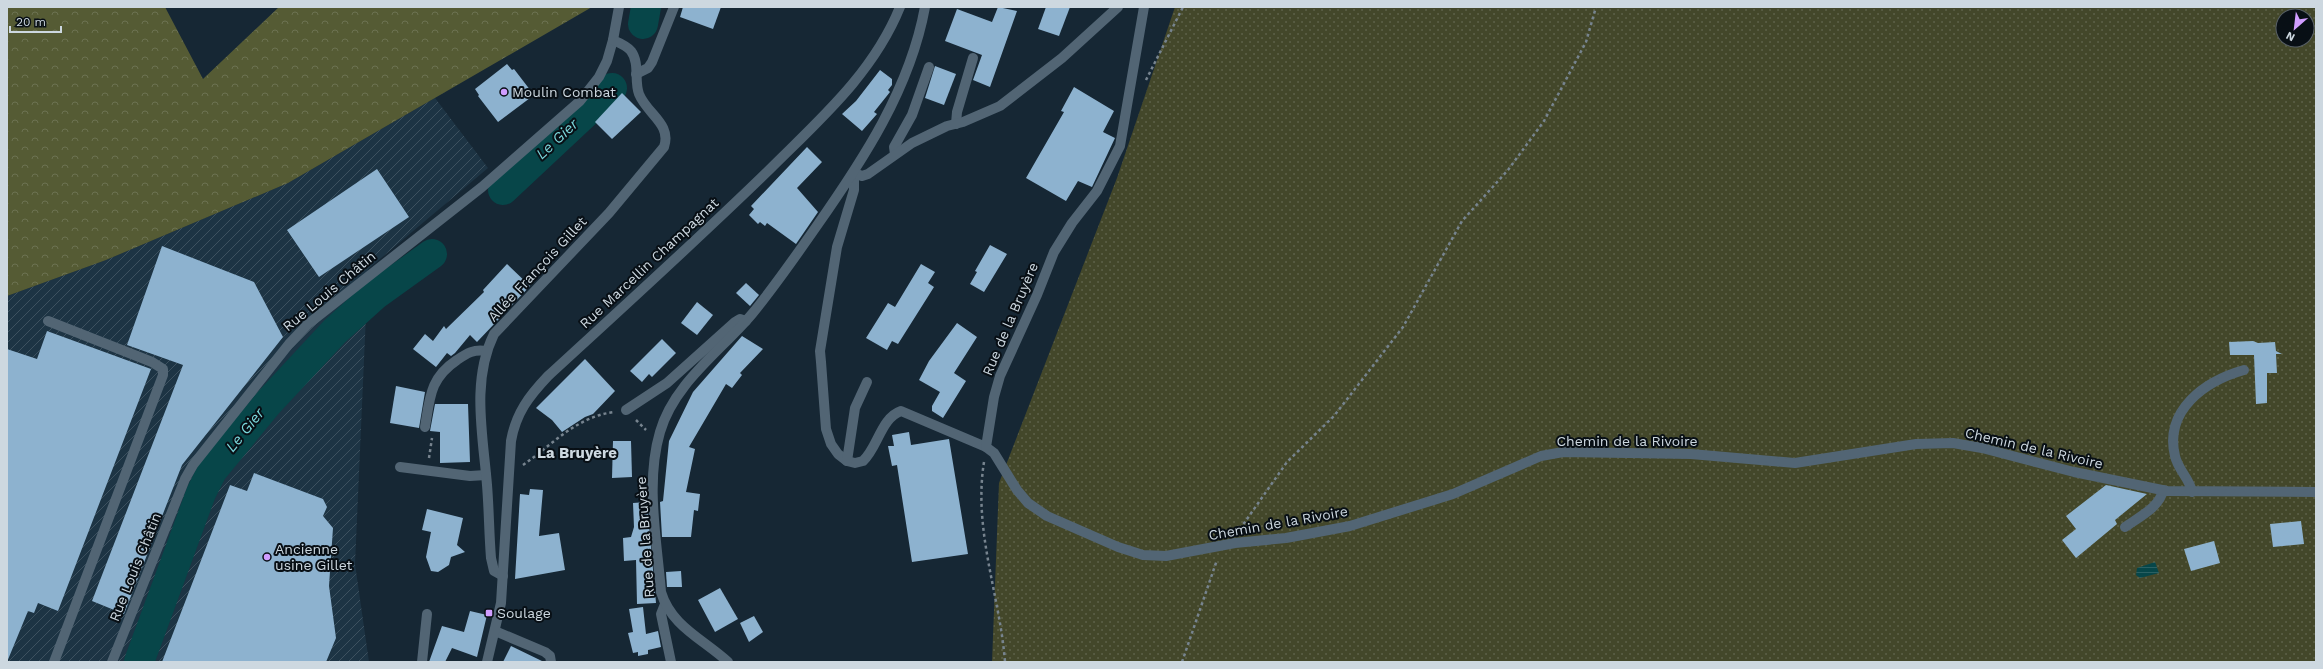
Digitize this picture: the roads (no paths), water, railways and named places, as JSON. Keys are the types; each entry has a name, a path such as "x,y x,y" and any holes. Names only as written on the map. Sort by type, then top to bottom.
{"street":[{"name":"Rue Louis Châtin","path":"112,662 185,479 192,465 289,344 325,309 482,186 580,101 599,77 607,61 613,40 619,7"},
{"path":"636,74 648,68 652,62 674,7"},
{"name":"Rue Marcellin Champagnat","path":"487,662 501,603 508,468 514,426 526,401 536,388 719,218 828,111 854,83 879,49 900,7"},
{"name":"Rue de la Bruyère","path":"728,662 682,626 665,604 660,592 653,495 654,469 660,430 674,405 698,370 746,321 774,288 854,173 894,101 919,34 926,7"},
{"path":"986,447 901,411 894,414 889,420 871,452 863,461 855,463 847,460 838,454 831,444 826,428 820,351 836,247 854,190 854,173 862,176 868,174 919,139 947,126 956,124 1000,106 1032,83 1118,7"},
{"name":"Rue de la Bruyère","path":"986,447 990,417 1000,376 1037,295 1054,252 1068,227 1097,191 1120,146 1144,7"},
{"name":"Allée François Gillet","path":"503,576 494,571 492,566 486,475 482,443 482,368 486,351 494,334 609,213 664,147 667,138 663,127 646,106 639,94 632,52 626,46 613,40"},
{"path":"956,124 957,112 973,58"},
{"path":"896,154 894,147 912,115 929,67"},
{"path":"626,410 667,383 735,322 742,318 746,321"},
{"path":"48,321 152,362 163,369 163,376 54,662"},
{"path":"424,427 430,393 440,372 473,351 486,351"},
{"path":"2192,492 2175,456 2173,428 2177,418 2189,402 2208,386 2227,375 2244,370"},
{"path":"847,460 855,408 867,382"},
{"name":"Chemin de la Rivoire","path":"986,447 994,453 1017,490 1028,503 1046,516 1098,539 1144,555 1166,556 1235,542 1286,538 1350,526 1453,494 1541,456 1563,452 1691,454 1795,463 1916,444 1953,443 1982,448 2074,472 2163,490 2192,492 2316,492"},
{"path":"400,467 470,476 486,475"},
{"path":"2126,527 2160,500 2163,490"},
{"name":"Rue de la Bruyère","path":"665,604 661,614 671,662"},
{"path":"422,662 427,614"},
{"path":"495,631 545,652 550,656 552,662"}],"waterway":[{"name":"Le Gier","path":"643,24 646,7"},
{"name":"Le Gier","path":"503,190 612,88"},
{"name":"Le Gier","path":"139,662 201,493 212,471 268,403 335,331 375,295 432,254"}],"place":[{"name":"Moulin Combat","path":"504,92"},
{"name":"Ancienne usine Gillet","path":"267,557"},
{"name":"Soulage","path":"489,613"}],"district":[{"name":"La Bruyère","path":"577,453"}]}
